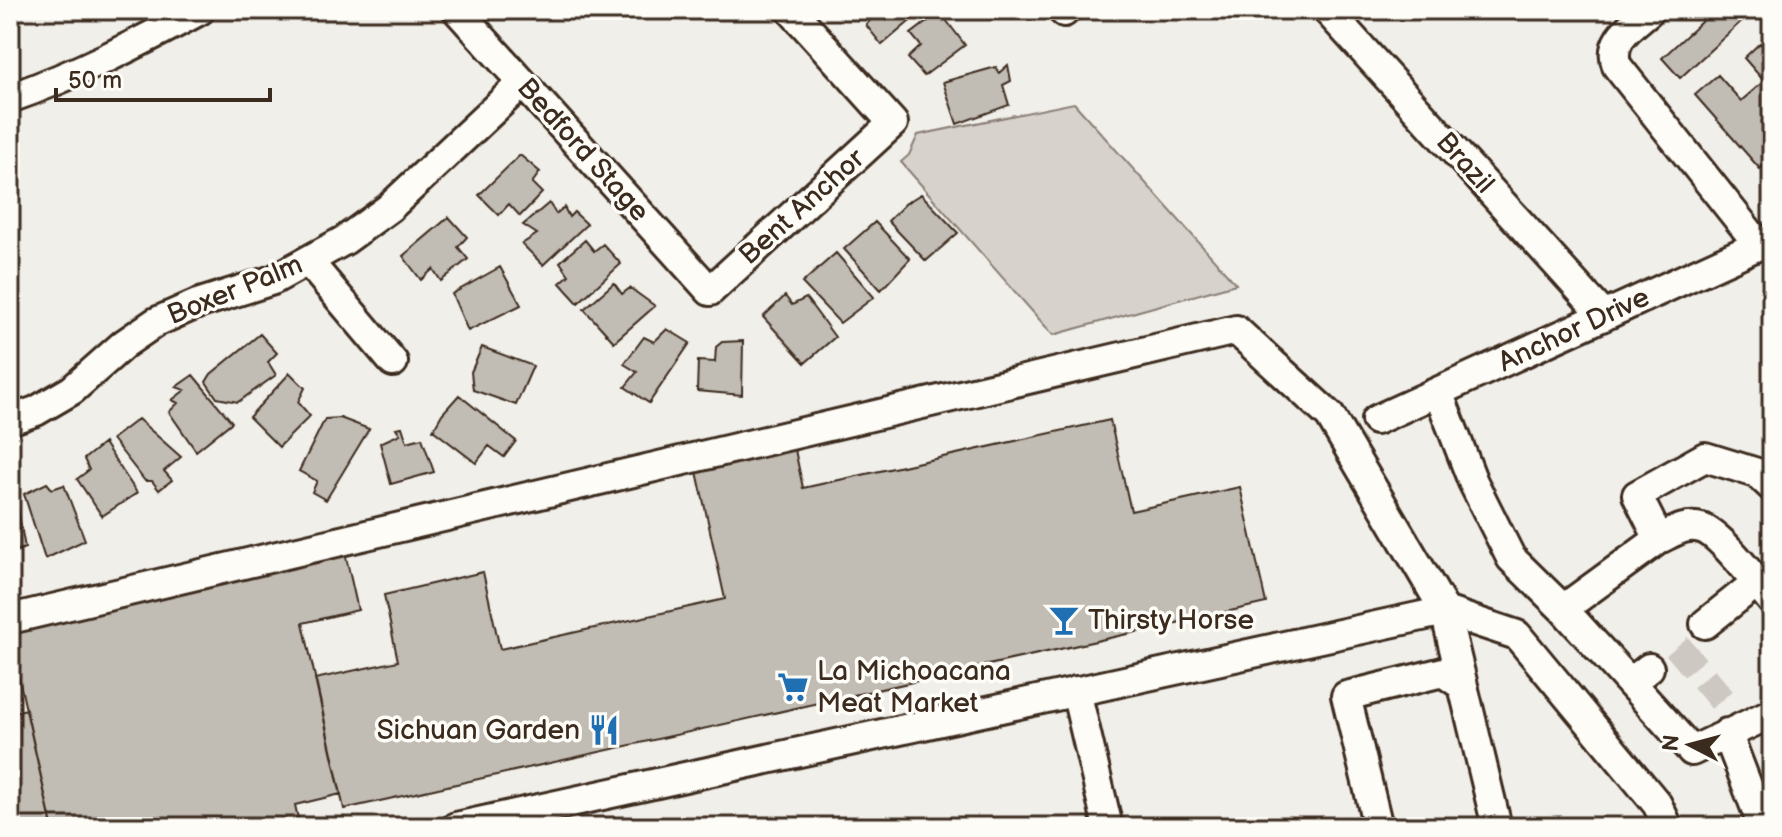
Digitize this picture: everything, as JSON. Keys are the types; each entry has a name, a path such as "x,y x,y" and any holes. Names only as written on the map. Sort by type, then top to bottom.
{"street":[{"path":"10,98 145,40 200,10"},
{"name":"Bedford Stage","path":"457,10 710,291"},
{"name":"Bent Anchor","path":"710,291 893,123 791,10"},
{"path":"1650,10 1616,40 1613,54 1617,66 1766,242"},
{"name":"Brazil","path":"1339,14 1604,316"},
{"name":"Boxer Palm","path":"10,420 36,411 72,390 124,344 156,322 197,304 273,280 345,240 389,208 522,83"},
{"name":"Anchor Drive","path":"1376,420 1766,242"},
{"path":"308,261 393,362"},
{"path":"10,619 1236,330 1330,416 1445,611 1497,827"},
{"path":"1438,392 1473,482 1511,558 1563,609 1640,676 1692,751 1733,722 1772,713"},
{"path":"1659,539 1637,495 1705,457 1757,473 1772,487"},
{"path":"1563,609 1659,539 1685,527 1703,528 1724,545 1764,592 1705,624"},
{"path":"456,827 534,819 1076,691 1445,611 1517,635 1657,804 1668,827"},
{"path":"1378,827 1346,696 1443,672 1463,686"},
{"path":"1076,691 1108,827"},
{"path":"1733,722 1763,827"}],"shaded area":[{"path":"1074,103 1236,284 1053,335 901,162 909,155 918,135"}],"building":[{"path":"879,10 923,10 882,45 866,25"},
{"path":"1714,10 1736,10 1744,19 1680,78 1662,58"},
{"path":"940,12 965,45 924,76 908,58 921,46 911,34"},
{"path":"1760,43 1772,56 1772,113 1762,122 1772,134 1772,159 1760,169 1695,95 1718,75 1741,101 1764,81 1744,58"},
{"path":"1008,65 1011,81 1003,85 1009,105 957,124 943,82 996,67 999,73"},
{"path":"520,155 540,172 532,183 542,193 520,216 509,204 499,215 479,195"},
{"path":"921,194 958,233 926,261 888,221 906,203"},
{"path":"549,203 556,214 564,207 569,217 574,212 587,224 543,265 522,244 537,234 523,225"},
{"path":"449,217 467,237 458,247 468,259 441,281 433,269 421,280 403,256"},
{"path":"875,222 910,259 881,290 844,249"},
{"path":"585,240 594,251 603,244 621,264 578,303 560,283 569,275 560,262"},
{"path":"836,253 874,297 840,323 802,283"},
{"path":"500,267 521,305 468,331 452,294"},
{"path":"614,283 622,294 630,288 655,306 614,342 584,309"},
{"path":"785,296 792,305 806,298 835,337 805,363 763,317"},
{"path":"667,329 690,343 649,403 625,387 637,372 624,364 644,337 654,342"},
{"path":"260,334 277,353 268,362 276,375 238,402 217,398 206,382 211,374"},
{"path":"743,341 742,395 697,391 698,361 715,362 716,347 722,342"},
{"path":"482,347 533,366 516,405 473,390 471,372"},
{"path":"290,373 305,388 298,402 310,416 279,447 249,417"},
{"path":"193,375 232,422 196,451 169,412 178,403 172,400 185,390 176,387"},
{"path":"459,395 516,441 504,457 489,446 476,463 433,430"},
{"path":"340,418 369,429 326,500 312,492 317,481 299,471 325,419"},
{"path":"138,419 181,457 164,471 172,480 159,490 152,481 145,481 112,439"},
{"path":"1110,420 1131,511 1240,487 1266,603 344,809 315,679 398,661 384,595 483,572 500,649 725,599 696,467 794,445 803,488"},
{"path":"402,427 407,442 422,438 434,472 391,484 380,443 400,434 396,428"},
{"path":"104,443 137,493 102,516 77,479 89,470 84,459"},
{"path":"47,483 52,489 64,485 85,540 45,559 24,494"},
{"path":"17,504 25,548 10,553 10,506"},
{"path":"344,548 358,610 303,623 341,794 295,805 300,827 201,827 201,824 187,827 52,827 10,638 10,624"},
{"path":"26,709 52,826 49,827 10,827 10,713"}],"tunnel":[{"path":"1677,646 1728,707"}],"place":[{"name":"Thirsty Horse","path":"1064,620"},
{"name":"La Michoacana Meat Market","path":"793,687"},
{"name":"Sichuan Garden","path":"604,730"}]}
